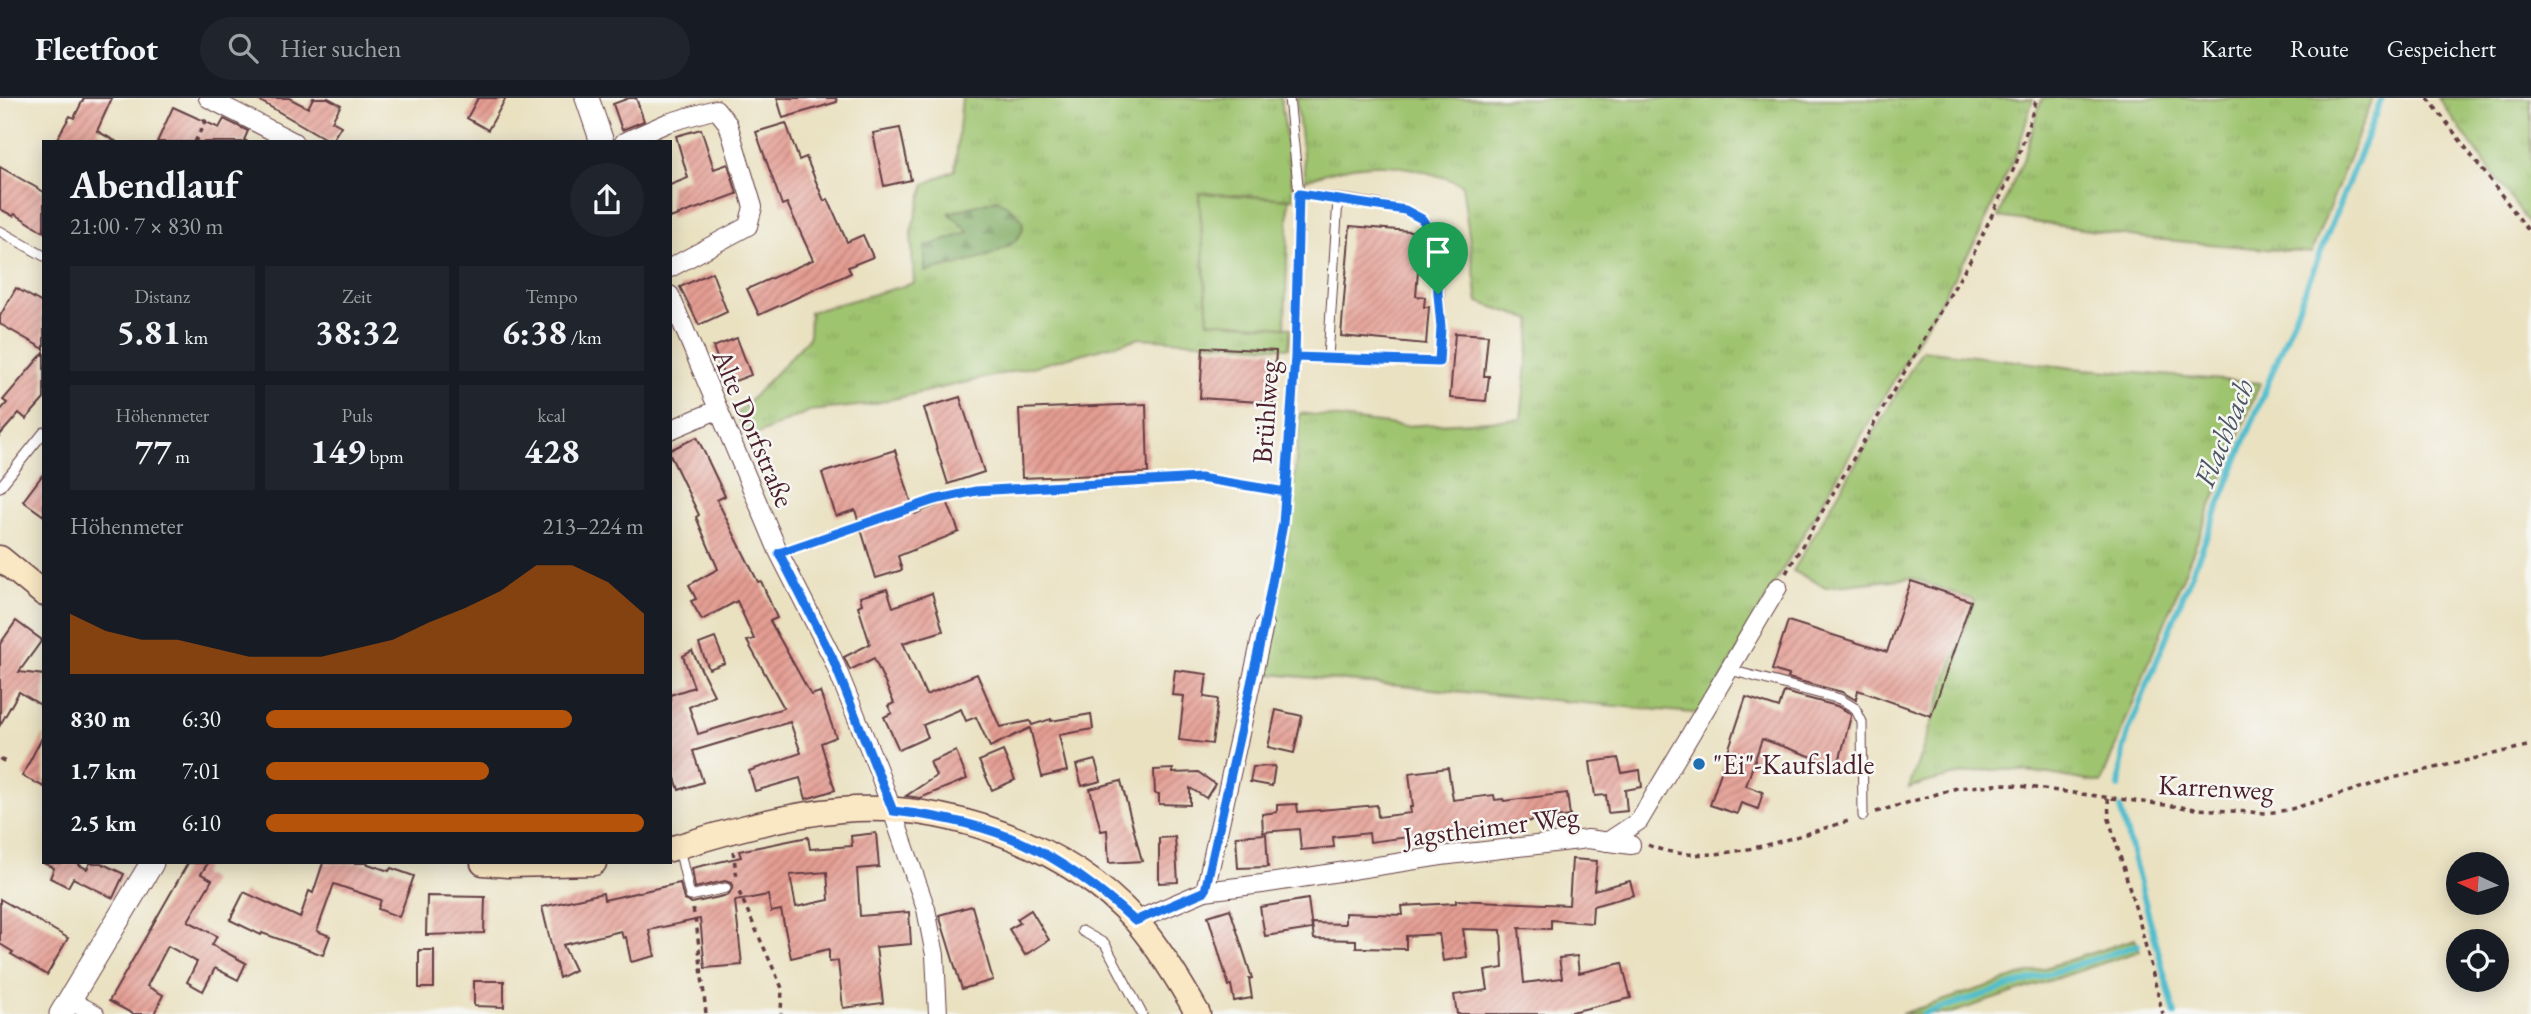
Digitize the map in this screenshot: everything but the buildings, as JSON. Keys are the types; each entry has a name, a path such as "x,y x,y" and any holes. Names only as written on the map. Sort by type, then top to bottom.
{"main road":[{"path":"0,558 42,592"},
{"path":"675,847 788,817 843,809 937,816 980,826 1023,842 1058,860 1097,887 1135,921 1175,973 1198,1014"},
{"path":"495,864 551,864"}],"street":[{"path":"587,98 602,140"},
{"path":"211,100 290,140"},
{"path":"629,140 719,103 728,124 752,207 748,226 672,267"},
{"name":"Alte Dorfstraße","path":"672,300 779,553 832,657 893,811 926,909 935,955 938,1014"},
{"path":"672,428 717,410"},
{"path":"1607,842 1639,821 1777,587"},
{"name":"Brühlweg","path":"1205,891 1264,625"},
{"name":"Jagstheimer Weg","path":"1135,921 1205,891 1441,856 1588,839 1631,845"},
{"path":"95,1014 65,1007 151,864"}],"lane":[{"name":"Brühlweg","path":"1264,625 1283,524 1295,357 1299,194 1289,98"},
{"path":"1295,357 1439,362 1441,327 1437,249 1429,227 1413,213 1299,194"},
{"path":"1328,358 1338,199"},
{"path":"0,231 42,255"},
{"path":"0,487 42,434"},
{"path":"1730,670 1840,699 1855,708 1862,722 1863,816"},
{"path":"675,847 690,896 726,888"},
{"path":"1082,931 1105,944 1142,1014"}],"path":[{"path":"1777,587 1971,259 2017,164 2038,98"},
{"path":"2428,98 2531,234"},
{"path":"196,140 211,100"},
{"path":"779,553 934,500 976,491 1200,478 1286,492"},
{"name":"Karrenweg","path":"1863,816 1935,795 1980,785 2005,784 2196,809 2266,813 2288,810 2393,778 2531,744"},
{"path":"0,759 8,763"},
{"path":"2108,798 2109,819 2163,1014"},
{"path":"1631,845 1646,845 1659,850 1685,853 1731,852 1762,846 1863,816"},
{"path":"729,831 737,879"},
{"path":"739,891 782,988 781,1014"},
{"path":"690,896 697,929 706,1014"}],"green space":[{"path":"962,98 1281,98 1294,199 1199,193 1208,320 1291,328 1289,348 1140,338 1032,367 867,405 810,411 747,439 737,414 809,338 810,312 914,283 911,232 925,184 955,170"},
{"path":"1296,98 2033,99 2019,146 1979,235 1773,586 1703,714 1260,673 1290,528 1300,413 1404,426 1521,419 1532,320 1478,302 1462,184 1421,171 1384,165 1347,168 1306,180"},
{"path":"2042,98 2373,98 2311,253 2153,239 1998,217 2023,160"},
{"path":"2438,98 2531,98 2531,227"},
{"path":"1199,193 1289,199 1285,327 1208,321"},
{"path":"997,199 1015,211 1022,221 1022,232 1014,242 985,257 925,272 925,247 969,232 949,213"},
{"path":"1922,350 2073,368 2260,383 2101,783 2034,772 1993,770 1951,776 1909,788 1974,600 1911,578 1826,587 1793,571"},
{"path":"2135,939 2140,951 1948,1014 1901,1014"}],"waterway":[{"name":"Flachbach","path":"2119,787 2128,733 2382,98"},
{"name":"Flachbach","path":"2120,808 2175,1014"},
{"path":"1923,1014 2138,945"}],"place":[{"name":"\"Ei\"-Kaufsladle","path":"1699,764"}],"route":[{"path":"1438,294 1437,249 1429,227 1422,219 1405,210 1299,194 1295,357 1291,424 1286,492 1283,524 1264,625 1205,891 1135,921 1097,887 1058,860 1023,842 980,826 937,816 893,811 832,657 779,553 934,500 976,491 1200,478 1286,492 1295,357 1439,362 1441,327 1438,294"}]}
